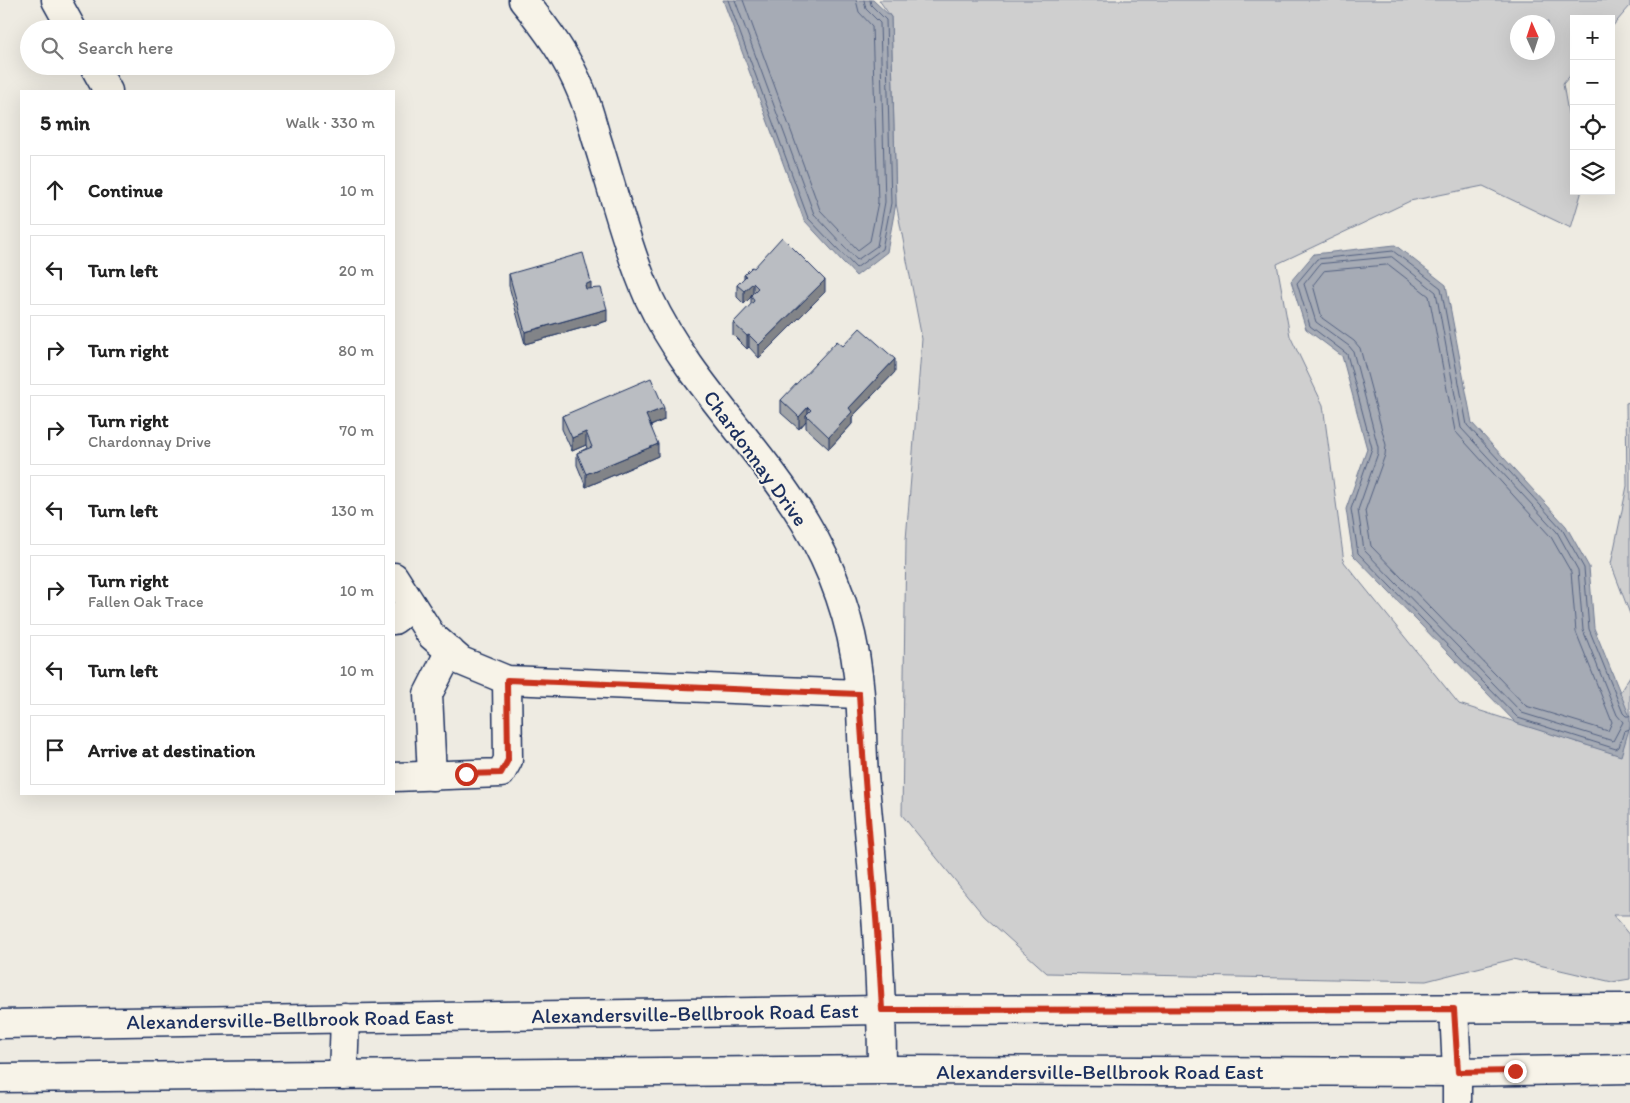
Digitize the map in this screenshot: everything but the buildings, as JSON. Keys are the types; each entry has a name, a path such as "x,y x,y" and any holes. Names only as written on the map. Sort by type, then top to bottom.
{"main road":[{"path":"56,0 67,20"},
{"name":"Chardonnay Drive","path":"523,0 543,24 566,58 583,95 640,278 659,319 683,358 806,523 834,580 851,632 858,676 864,784 882,1010 882,1070"},
{"path":"99,75 107,90"},
{"path":"395,581 403,613 462,662 507,680 859,694"},
{"path":"432,776 428,694 450,651"},
{"path":"395,777 501,773 508,760 507,680"},
{"name":"Alexandersville-Bellbrook Road East","path":"0,1024 882,1010 1630,1008"},
{"path":"1454,1009 1458,1072 1457,1103"},
{"path":"343,1075 345,1018"},
{"name":"Alexandersville-Bellbrook Road East","path":"0,1078 882,1070 1458,1072 1630,1069"}],"shaded area":[{"path":"879,0 1630,0 1630,6 1615,23 1615,15 1570,15 1570,76 1563,84 1570,124 1570,195 1581,195 1571,228 1483,186 1410,201 1277,264 1290,336 1323,405 1344,562 1459,704 1587,745 1630,676 1630,915 1613,915 1630,936 1630,979 1612,982 1513,959 1426,981 1047,973 984,916 902,815 906,540 922,339 896,203 891,17"},
{"path":"1630,402 1630,614 1611,564 1627,486 1626,403"}],"water":[{"path":"723,0 873,0 891,17 896,203 887,252 856,276 804,220"},
{"path":"1395,245 1446,285 1472,423 1566,526 1589,567 1594,628 1630,717 1630,726 1621,756 1516,723 1353,555 1346,509 1367,449 1342,356 1306,329 1291,281 1314,254"}],"route":[{"path":"466,774 501,773 508,760 507,680 859,694 864,784 882,1010 1454,1009 1458,1072 1515,1071"}]}
